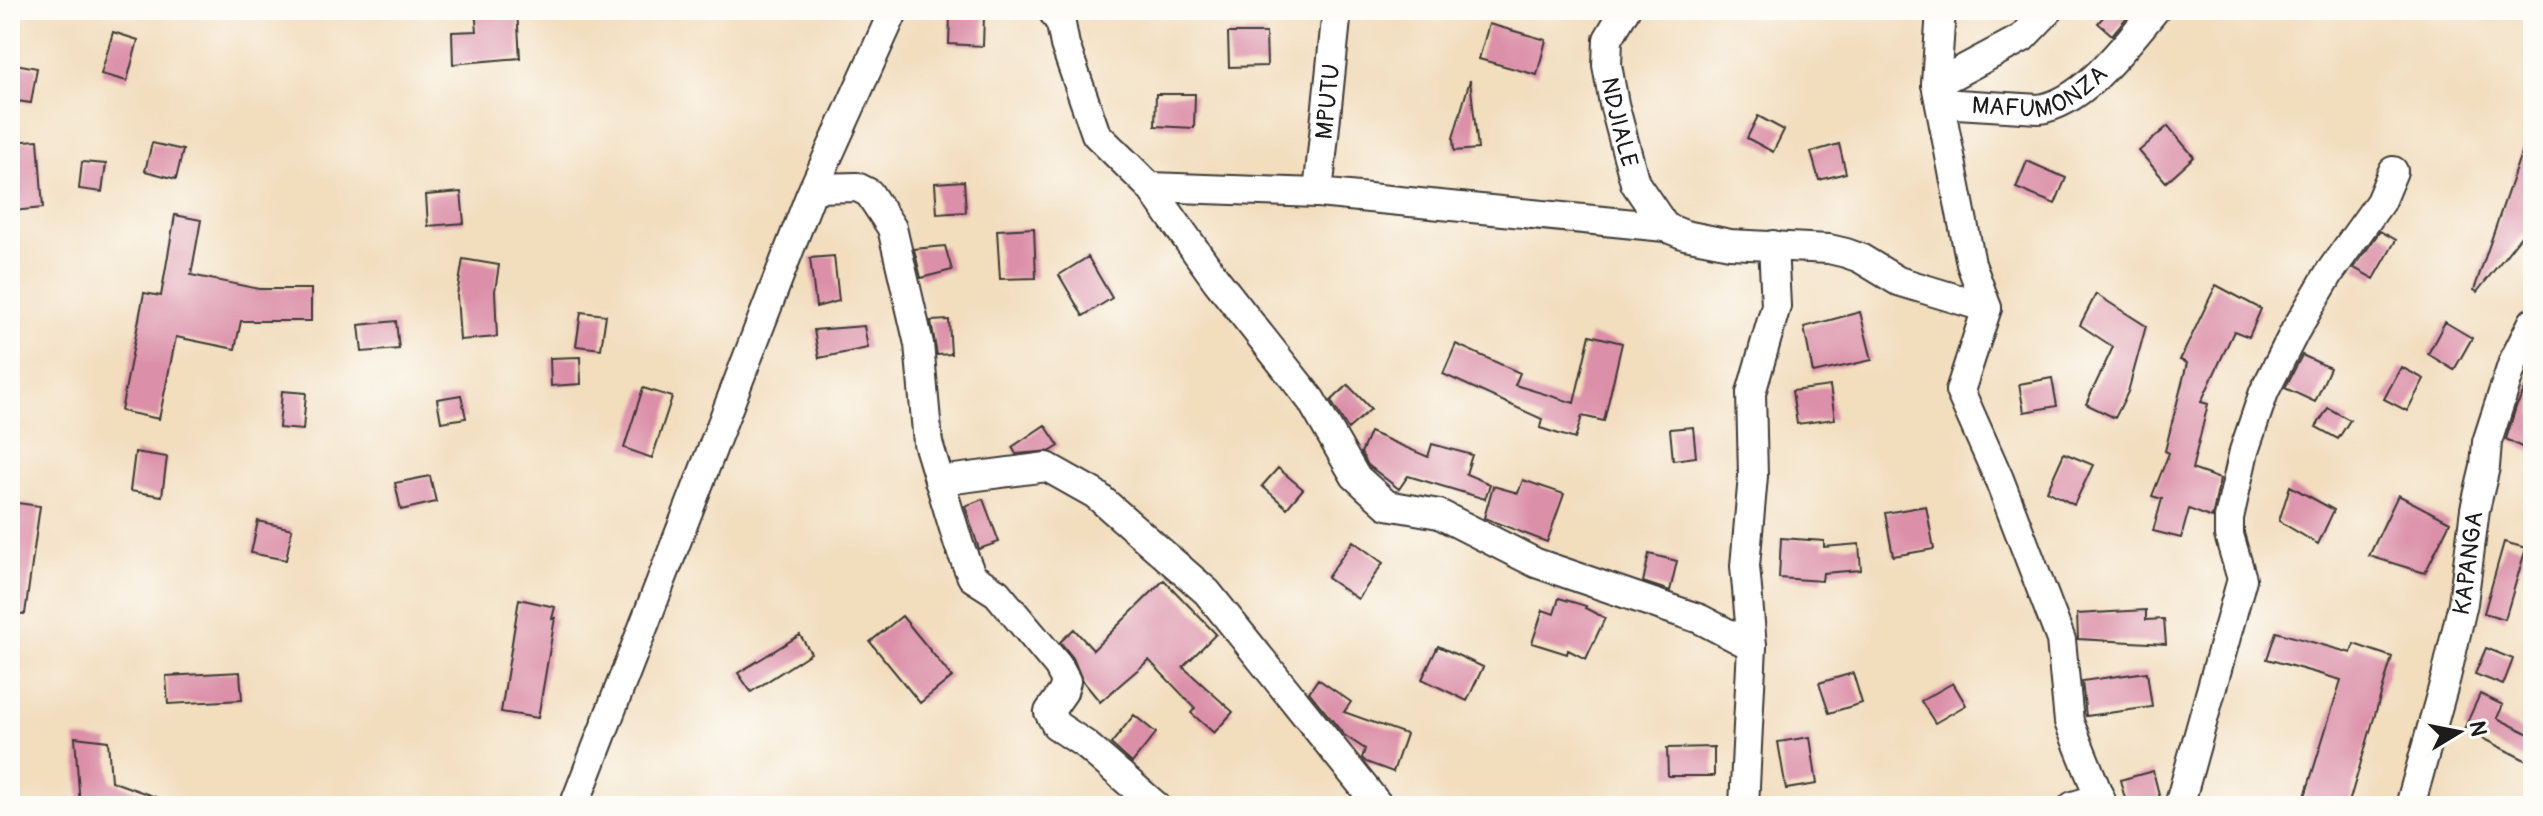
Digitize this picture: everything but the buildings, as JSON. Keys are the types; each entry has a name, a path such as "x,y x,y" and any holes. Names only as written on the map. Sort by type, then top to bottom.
{"street":[{"path":"574,806 814,188 894,10"},
{"path":"1052,10 1061,24 1065,45 1096,134 1150,187 1217,281 1311,400 1355,476 1387,505 1439,514 1536,563 1700,619 1752,646"},
{"name":"MPUTU","path":"1318,193 1337,10"},
{"name":"NDJIALE","path":"1625,10 1608,39 1607,65 1614,104 1635,183 1665,227"},
{"path":"1941,10 1938,94 1971,264 1987,308 1960,391 1999,479 2061,640 2069,722 2092,803"},
{"path":"1938,94 2022,38 2049,10"},
{"name":"MAFUMONZA","path":"1938,94 2039,109 2052,107 2083,87 2114,59 2155,10"},
{"path":"2179,806 2242,579 2229,535 2229,518 2244,451 2264,392 2295,331 2330,272 2380,202 2393,171"},
{"path":"814,188 857,187 869,193 892,228 919,344 928,443 972,577 997,593 1058,666 1066,681 1063,692 1049,712 1056,725 1086,745 1156,806"},
{"path":"1150,187 1318,193 1665,227 1685,235 1730,244 1829,249 1860,258 1898,281 1987,308"},
{"path":"1744,806 1752,646 1745,566 1753,476 1751,393 1776,306 1773,245"},
{"name":"KAPANGA","path":"2410,806 2463,603 2487,442 2513,362 2533,322"},
{"path":"939,481 1047,467 1095,494 1207,592 1379,806"}]}
